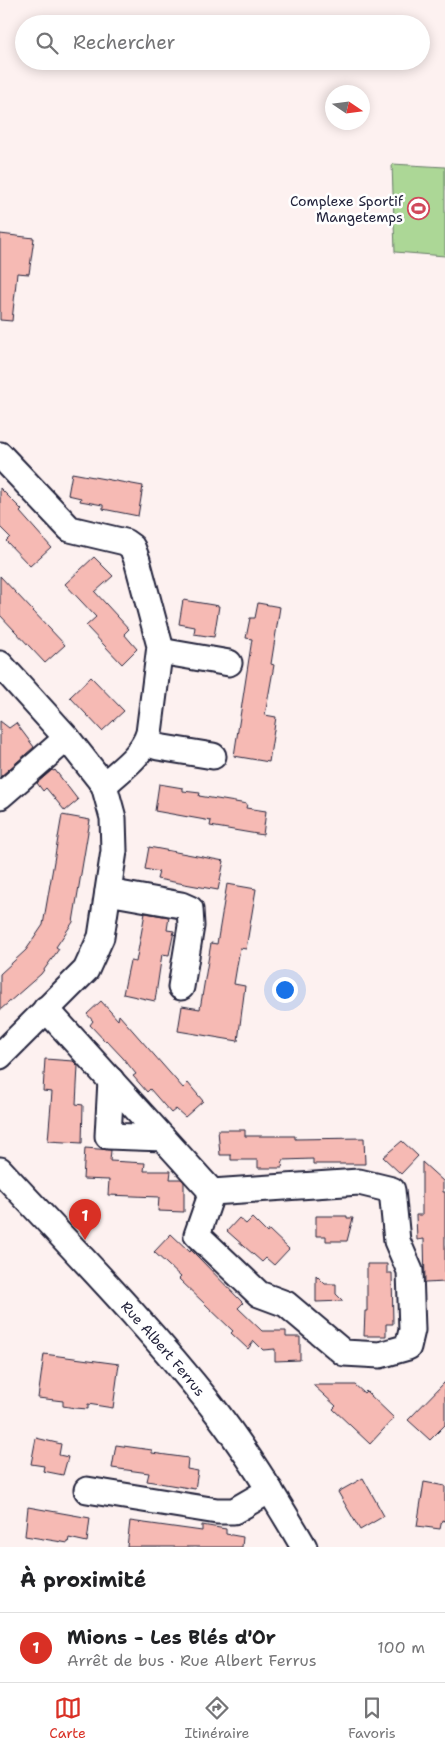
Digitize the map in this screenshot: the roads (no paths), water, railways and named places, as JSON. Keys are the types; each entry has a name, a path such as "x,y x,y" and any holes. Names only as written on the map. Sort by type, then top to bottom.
{"street":[{"path":"0,455 70,529 118,540 132,548 137,560 159,637 160,651 149,733 140,753 104,785"},
{"path":"160,651 229,663"},
{"path":"0,664 67,738 104,785 113,818 114,851 101,937 86,970 0,1056"},
{"path":"0,796 67,738"},
{"path":"146,743 158,747 213,756"},
{"path":"108,892 181,905 190,909 191,926 181,987"},
{"path":"46,1009 212,1192"},
{"path":"110,1080 108,1136 163,1138"},
{"name":"Rue Albert Ferrus","path":"0,1170 166,1352 211,1406 270,1490 304,1547"},
{"path":"359,1182 392,1190 397,1241 410,1271 412,1330 408,1347 380,1355 344,1354 286,1304 259,1294 197,1235 212,1192 359,1182"},
{"path":"87,1490 217,1511 234,1511 270,1490"}],"place":[{"name":"Complexe Sportif Mangetemps","path":"419,209"},
{"name":"Mions - Les Blés d'Or","path":"85,1240"}]}
